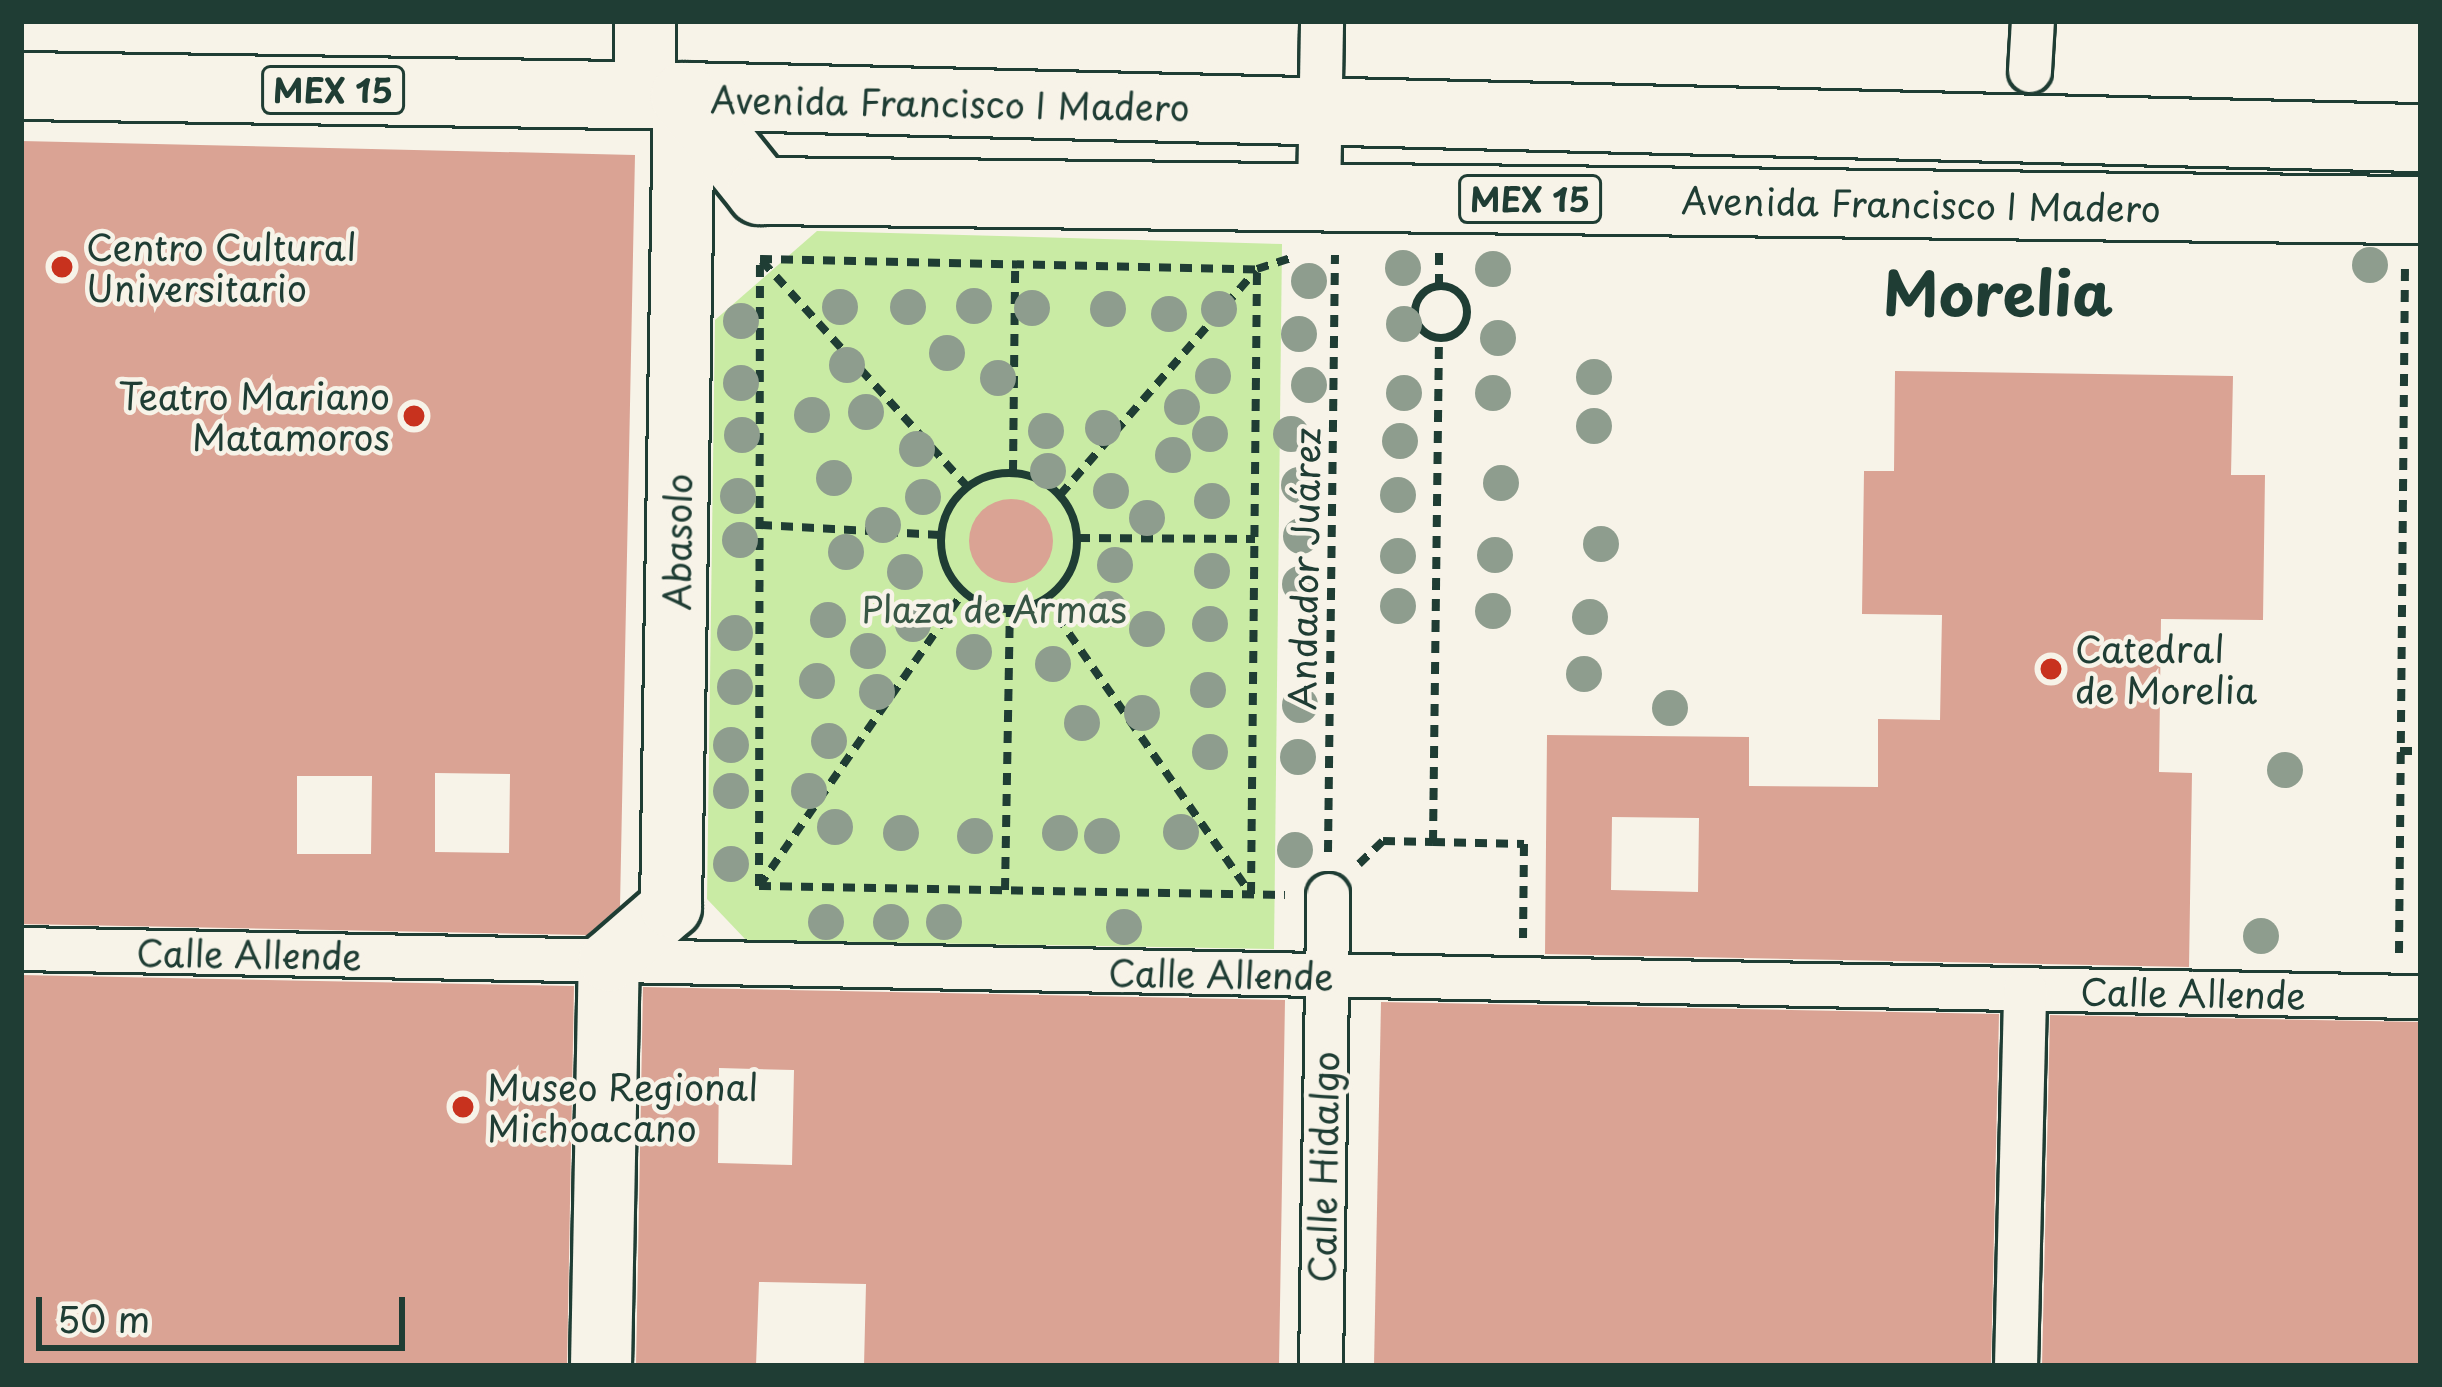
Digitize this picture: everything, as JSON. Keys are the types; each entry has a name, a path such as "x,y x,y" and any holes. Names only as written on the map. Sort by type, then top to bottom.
{"main road":[{"name":"MEX 15","path":"21,86 664,95"},
{"name":"Avenida Francisco I Madero","path":"664,95 2421,138"},
{"name":"Avenida Francisco I Madero","path":"664,95 760,190 1304,212 2413,236"}],"street":[{"name":"Abasolo","path":"609,961 671,907 664,95 645,21"},
{"path":"1304,212 1321,112 1322,21"},
{"path":"2030,71 2033,21"},
{"name":"Calle Hidalgo","path":"1321,1366 1328,896"},
{"name":"Calle Allende","path":"21,949 2410,997"},
{"path":"602,1366 609,961"},
{"path":"2016,1366 2025,989"}],"path":[{"path":"759,886 760,190"},
{"path":"1060,495 1304,212"},
{"name":"Andador Juárez","path":"1304,212 1328,896"},
{"path":"2410,997 2400,751 2413,236"},
{"path":"1439,245 1439,286"},
{"path":"760,259 967,486"},
{"path":"1013,472 1015,264"},
{"path":"1251,894 1257,269"},
{"path":"1439,286 1458,292 1467,316 1457,332 1439,338 1425,333 1414,312 1425,290 1439,286"},
{"path":"1433,842 1439,338"},
{"path":"1013,472 1046,483 1060,495 1078,538 1070,573 1045,599 1010,610 992,607 963,592 950,575 940,535 944,516 967,486 1013,472"},
{"path":"760,525 940,535"},
{"path":"1078,538 1255,539"},
{"path":"759,886 963,592"},
{"path":"1045,599 1251,894"},
{"path":"1004,890 1010,610"},
{"path":"2400,751 2421,752"},
{"path":"759,886 1328,896 1383,842 1524,844 1523,980"}],"green space":[{"name":"Plaza de Armas","path":"817,231 1282,244 1274,949 746,940 707,899 715,320"}],"building":[{"path":"21,141 635,155 620,906 587,935 21,924","holes":["435,773 510,774 509,853 435,852","297,776 372,776 371,854 297,854"]},
{"name":"Catedral de Morelia","path":"1895,371 2233,376 2231,475 2265,475 2263,620 2161,619 2159,772 2192,773 2189,967 1545,954 1547,735 1749,737 1749,786 1878,787 1878,719 1940,720 1942,615 1862,614 1864,471 1894,471","holes":["1612,817 1699,818 1698,892 1611,890"]},
{"path":"1011,499 1040,512 1053,541 1040,570 1011,583 982,570 969,541 982,512"},
{"path":"21,975 574,986 567,1366 21,1366"},
{"path":"643,987 1285,1000 1279,1366 864,1366 866,1284 759,1282 756,1366 636,1366","holes":["719,1068 794,1070 792,1165 718,1163"]},
{"path":"1381,1002 1999,1014 1991,1366 1374,1366"},
{"path":"2050,1015 2421,1022 2421,1366 2042,1366"}],"place":[{"name":"Centro Cultural Universitario","path":"62,267"},
{"name":"Teatro Mariano Matamoros","path":"414,416"},
{"name":"Catedral de Morelia","path":"2051,669"},
{"name":"Museo Regional Michoacano","path":"463,1107"}],"district":[{"name":"Morelia","path":"1998,291"}]}
